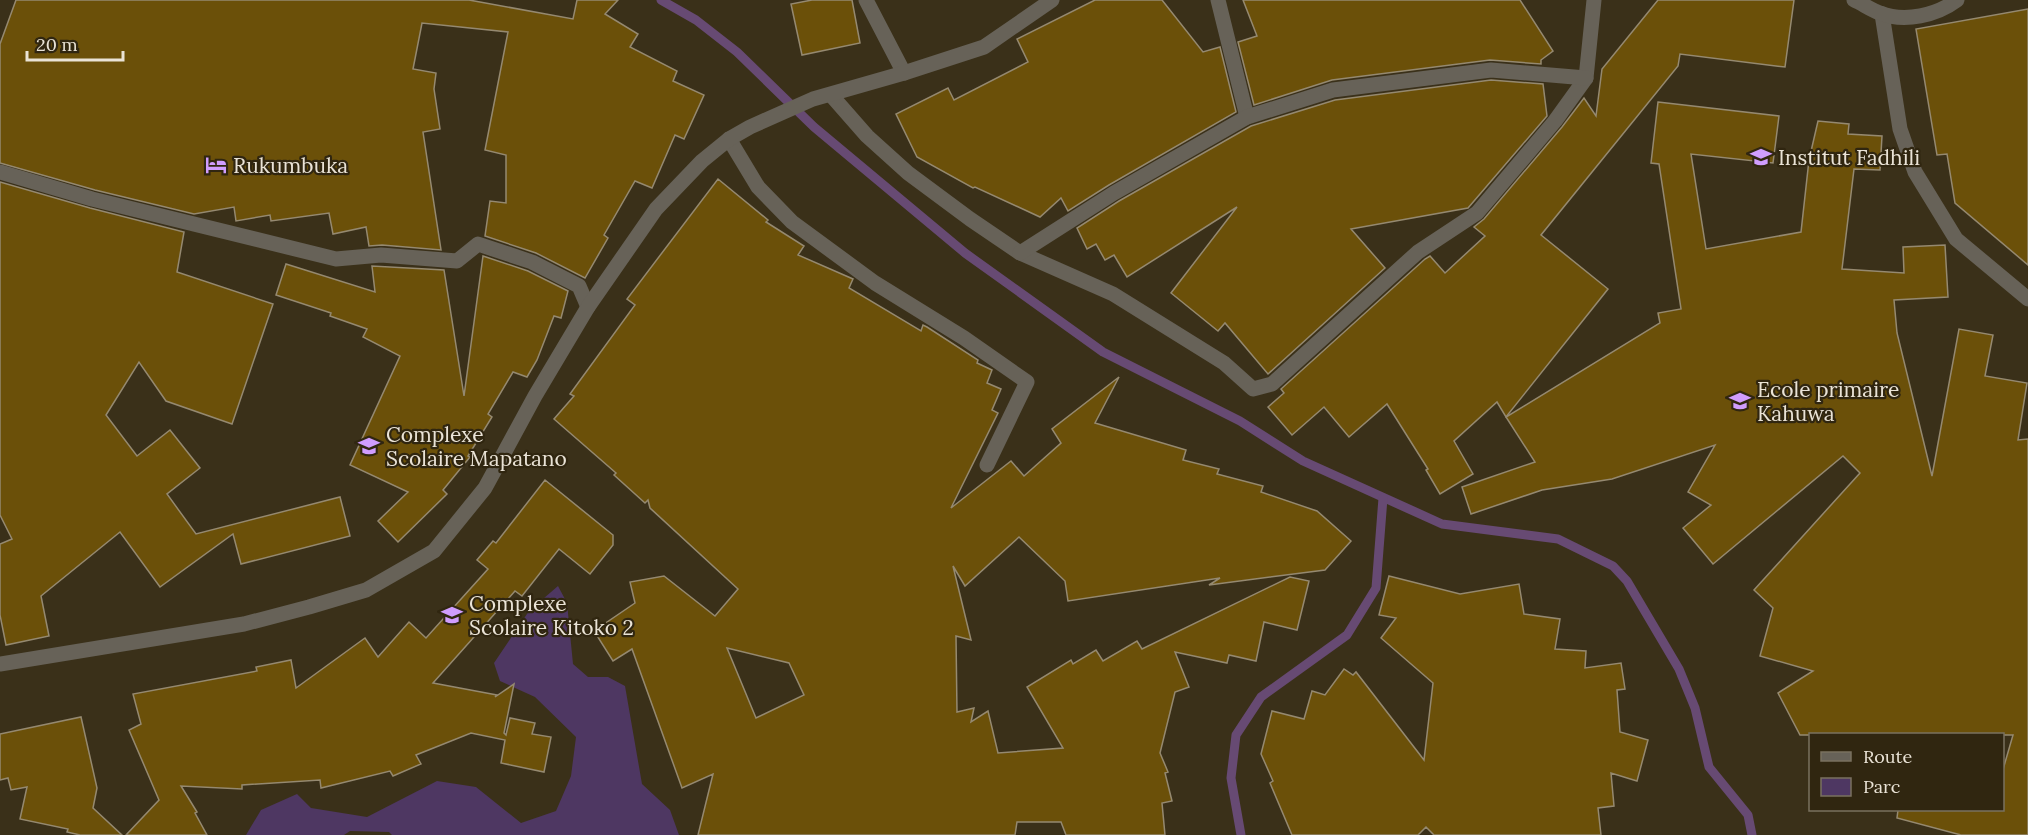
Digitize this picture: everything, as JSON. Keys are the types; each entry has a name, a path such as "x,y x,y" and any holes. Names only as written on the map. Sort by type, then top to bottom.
{"street":[{"path":"866,0 904,73"},
{"path":"0,664 244,624 366,590 434,551 485,488 535,396 588,307 656,209 702,161 729,139 750,127 813,99 984,47 1052,0"},
{"path":"1218,0 1248,117"},
{"path":"831,95 867,136 908,173 969,219 1020,253 1113,294 1224,363 1253,389 1272,384 1418,252 1477,213 1555,121 1586,78 1594,0"},
{"path":"1854,0 1882,14 1914,17 1946,9 1957,0"},
{"path":"1882,14 1900,129 1915,172 1956,239 2028,299"},
{"path":"1020,253 1114,193 1248,117 1334,90 1491,70 1586,78"},
{"path":"729,139 758,187 792,222 875,283 964,338 1027,382 987,465"},
{"path":"0,172 92,200 336,259 381,255 457,261 478,244 532,262 579,285 588,307"}],"green space":[{"path":"558,586 567,603 573,664 588,677 608,677 625,686 642,784 670,810 679,835 392,835 389,832 350,831 344,835 246,835 261,810 297,794 311,808 367,817 437,781 476,787 521,823 556,811 571,776 576,737 535,697 500,681 494,663 529,611"}],"building":[{"path":"16,0 469,0 573,19 577,0 618,0 605,14 638,34 630,47 677,71 673,81 704,95 684,139 675,135 652,188 635,181 604,235 608,238 585,278 536,253 485,236 490,201 506,203 506,155 485,150 508,32 422,23 413,69 436,73 434,89 440,129 423,132 441,250 369,246 366,227 333,234 329,213 271,221 270,215 236,221 234,207 194,214 95,190 0,163 0,44"},
{"path":"812,0 852,0 860,43 802,55 791,4"},
{"path":"1095,0 1162,0 1203,52 1220,47 1236,112 1068,211 1061,198 1040,217 973,188 917,157 896,114 948,88 954,100 1028,62 1017,39"},
{"path":"1243,0 1520,0 1553,51 1541,60 1541,64 1490,60 1332,80 1254,105 1238,42 1257,36"},
{"path":"1658,0 1794,0 1785,67 1680,54 1678,66 1541,235 1608,289 1506,417 1497,402 1454,441 1473,474 1440,494 1426,470 1428,469 1387,404 1349,437 1324,407 1292,435 1268,407 1284,393 1281,389 1425,259 1430,256 1445,273 1485,236 1474,227 1484,219 1584,98 1596,116 1602,69"},
{"path":"2028,9 2028,265 1955,203 1947,154 1937,155 1916,29"},
{"path":"1491,80 1543,84 1547,116 1468,208 1351,229 1385,268 1268,374 1225,323 1218,331 1171,293 1237,207 1127,277 1114,255 1105,260 1096,244 1087,249 1077,228 1119,201 1251,126 1335,100"},
{"path":"1658,102 1779,116 1773,163 1691,154 1706,249 1801,232 1809,160 1818,121 1849,124 1848,134 1882,136 1880,170 1854,169 1842,269 1904,273 1903,247 1945,245 1948,297 1894,300 1897,333 1932,476 1959,329 1993,335 1985,376 2027,383 2018,440 2028,439 2028,835 1961,835 1897,818 1898,811 2004,811 2004,766 2013,735 2004,735 2004,733 1809,733 1809,735 1800,735 1778,693 1813,671 1760,656 1773,608 1754,590 1860,473 1843,456 1713,564 1683,528 1711,505 1688,492 1715,445 1612,479 1542,490 1471,514 1462,487 1535,462 1506,417 1660,323 1658,313 1681,309 1659,164 1651,163"},
{"path":"718,179 768,220 766,222 804,246 798,255 853,279 849,288 921,331 923,325 927,327 978,360 977,363 992,370 987,383 1001,389 992,410 998,413 951,508 1011,461 1024,476 1061,443 1052,429 1119,377 1095,423 1186,450 1183,460 1219,469 1217,474 1263,486 1261,492 1317,511 1351,541 1325,570 1209,585 1220,578 1068,601 1065,581 1019,537 965,586 953,566 971,640 956,636 957,712 974,708 971,722 988,711 998,753 1063,748 1027,687 1071,660 1073,664 1096,650 1103,661 1137,641 1142,649 1290,577 1309,581 1297,630 1264,622 1256,661 1229,655 1227,663 1175,652 1189,687 1175,692 1160,753 1168,772 1165,773 1172,801 1162,803 1165,835 1066,835 1061,822 1017,822 1015,835 698,835 713,774 682,788 632,649 613,661 594,631 635,603 630,582 664,576 715,616 738,589 650,508 648,500 645,503 614,475 616,473 554,419 574,396 570,394 635,305 627,299","holes":["727,648 789,663 804,695 756,718"]},
{"path":"0,182 184,232 177,272 273,304 232,424 166,401 139,362 106,415 137,456 170,430 200,468 167,494 196,534 340,497 350,536 241,564 233,534 160,587 120,532 41,596 49,636 6,645 0,615 0,544 12,539 0,515"},
{"path":"483,256 528,271 568,291 561,318 554,316 537,360 527,377 513,372 488,414 492,417 468,456 470,457 443,490 447,494 398,542 378,521 408,492 350,465 400,356 363,337 367,329 330,316 331,313 276,295 286,264 375,292 372,266 444,270 464,396"},
{"path":"545,480 613,535 613,545 590,574 559,549 522,596 515,591 433,683 497,695 495,697 514,684 504,733 506,735 510,718 535,723 532,734 551,737 544,772 501,763 505,740 471,733 416,755 421,764 393,776 390,771 321,788 320,780 242,785 242,789 181,786 197,812 195,813 207,835 126,835 159,800 129,730 141,724 133,694 257,671 256,667 291,660 296,688 365,638 378,657 409,622 426,638 488,569 477,560 493,541 496,543"},
{"path":"1389,576 1460,594 1519,584 1524,614 1560,619 1555,649 1586,651 1585,668 1621,663 1625,689 1617,690 1620,732 1648,740 1637,781 1611,773 1614,806 1598,808 1601,835 1434,835 1426,827 1418,835 1292,835 1270,783 1273,781 1261,754 1272,711 1304,719 1312,691 1325,695 1344,669 1353,675 1356,672 1424,760 1433,683 1381,638 1396,618 1379,615"},
{"path":"81,717 97,788 93,808 122,835 80,835 67,832 68,829 20,819 27,787 11,790 8,778 0,780 0,734"}],"waterway":[{"path":"661,0 696,20 737,52 814,127 965,253 1103,352 1240,421 1303,461 1442,524 1558,539 1613,566 1627,581 1679,669 1695,708 1709,767 1748,815 1752,835"},
{"path":"1241,835 1231,778 1236,735 1261,697 1347,635 1376,588 1383,498"}],"place":[{"name":"Institut Fadhili","path":"1761,157"},
{"name":"Rukumbuka","path":"216,165"},
{"name":"Ecole primaire Kahuwa","path":"1740,401"},
{"name":"Complexe Scolaire Mapatano","path":"369,446"},
{"name":"Complexe Scolaire Kitoko 2","path":"452,615"}]}
